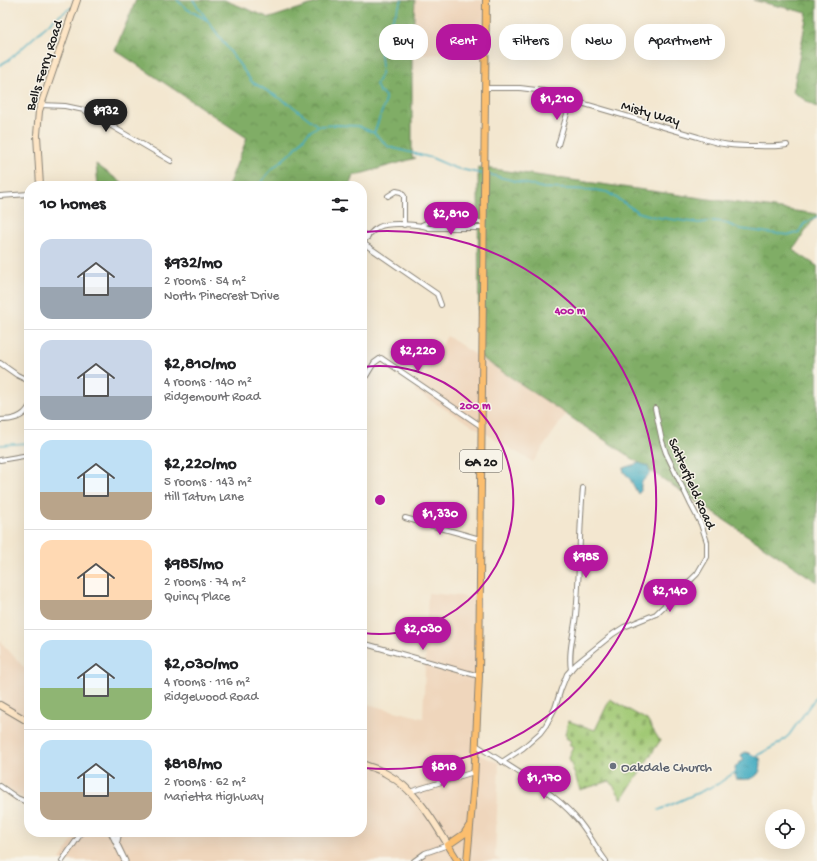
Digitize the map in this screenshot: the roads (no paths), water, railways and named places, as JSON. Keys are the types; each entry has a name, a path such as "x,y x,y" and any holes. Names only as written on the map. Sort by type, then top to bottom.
{"main road":[{"name":"Bells Ferry Road","path":"40,181 36,135 37,122 41,105 77,0"},
{"name":"GA 20","path":"467,861 476,744 479,676 486,0"},
{"path":"0,705 24,719"},
{"path":"367,766 386,774 409,792 430,816 458,861"},
{"path":"448,845 464,834 469,826"}],"street":[{"name":"Misty Way","path":"486,88 520,88 544,91 698,137 716,144 737,147 778,147 787,145"},
{"path":"558,145 571,100"},
{"path":"41,105 65,106 84,110 171,162"},
{"path":"388,196 396,191 401,192 404,196 404,225"},
{"path":"0,196 24,194"},
{"path":"368,237 372,231 381,225 421,225 428,222 484,225"},
{"path":"367,247 437,294 441,305"},
{"path":"367,375 374,364 381,358 481,426"},
{"path":"0,363 24,378"},
{"name":"Satterfield Road","path":"502,762 523,748 546,726 555,708 564,682 572,670 612,634 656,614 698,574 707,557 707,542 701,524 666,453 655,408"},
{"path":"0,420 16,418 24,414"},
{"path":"0,460 24,456"},
{"path":"572,670 571,650 576,615 583,488"},
{"path":"405,518 480,539"},
{"path":"367,644 479,676"},
{"path":"476,744 545,791 567,808 582,824 597,851 606,861"},
{"path":"409,792 474,772"},
{"path":"0,786 17,798 24,801"},
{"path":"62,861 79,837"},
{"path":"114,837 125,861"},
{"path":"117,841 118,837"},
{"path":"414,861 425,853 448,845"}],"water":[{"path":"639,463 648,466 650,473 643,481 641,491 638,494 623,469"},
{"path":"746,752 760,758 760,770 756,776 752,778 736,779 736,767 744,760 741,755"}],"waterway":[{"path":"177,0 187,9 207,20"},
{"path":"193,0 252,82 291,105 318,126"},
{"path":"374,133 385,103 385,96 379,91 376,85 381,74 382,65 380,48 384,36 402,0"},
{"path":"0,65 10,59 53,20 72,7"},
{"path":"262,181 271,170 294,150 308,133 318,126 337,125 358,126 374,133 389,147 432,158 455,168 483,174"},
{"path":"487,174 543,188 595,190 607,192 638,212 655,217 699,223 714,221 723,222 740,229 770,233 791,235 799,232 804,224 817,217"},
{"path":"0,445 24,443"},
{"path":"756,756 780,743 789,735 816,697"},
{"path":"659,810 718,784 735,772"}],"place":[{"name":"Oakdale Church","path":"613,766"}]}
